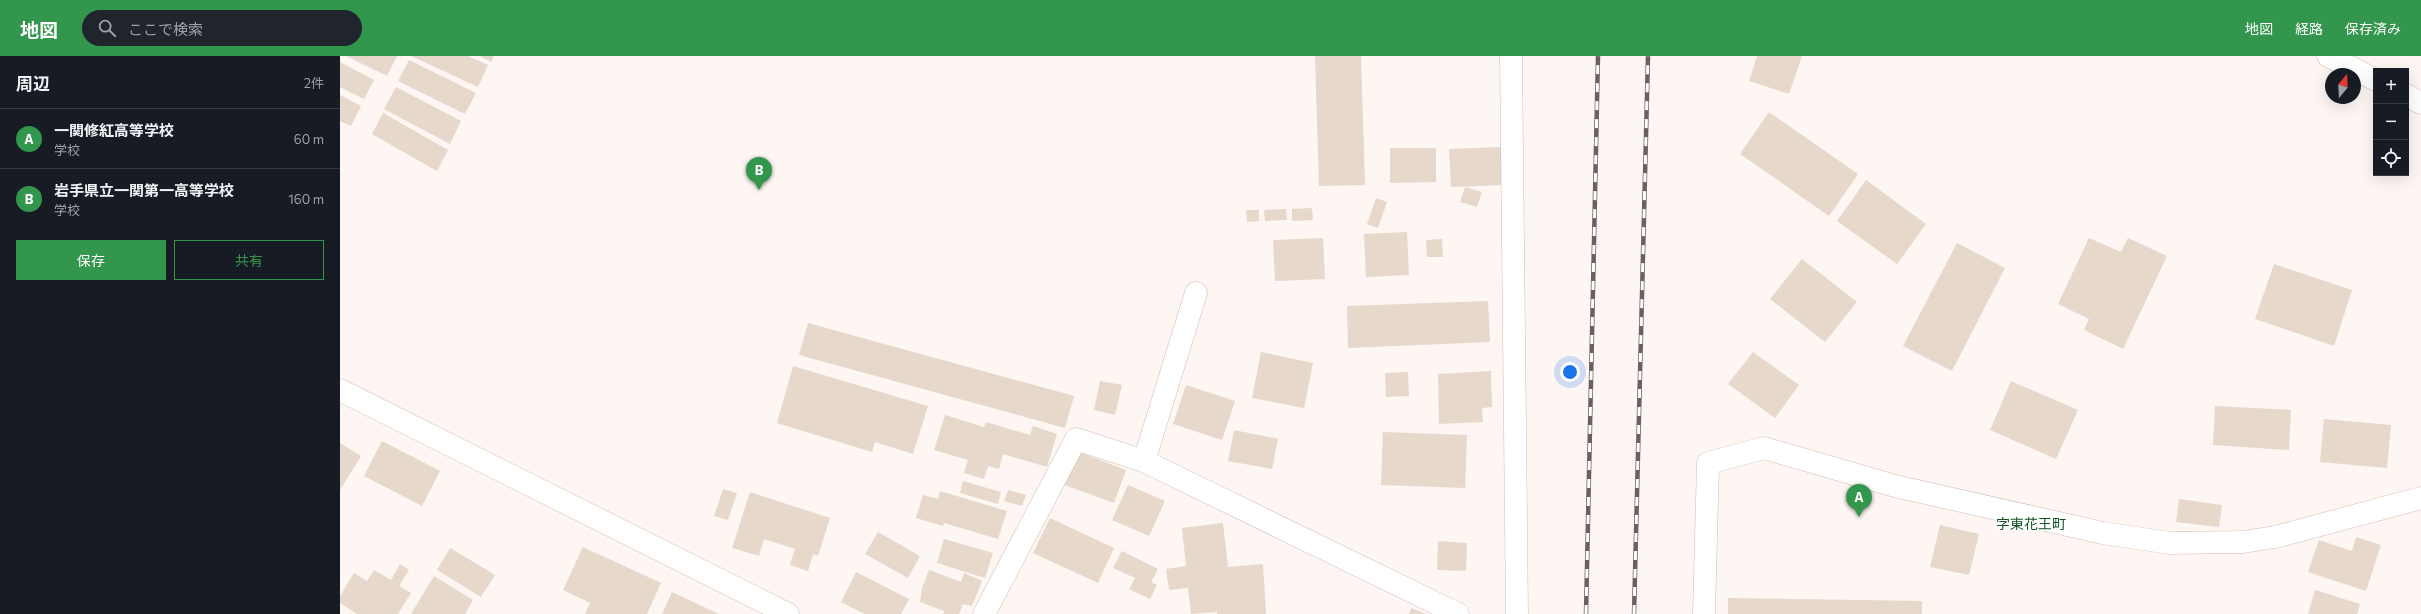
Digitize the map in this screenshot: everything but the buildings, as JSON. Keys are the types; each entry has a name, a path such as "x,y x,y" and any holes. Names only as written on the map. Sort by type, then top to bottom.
{"street":[{"path":"1511,56 1517,614"},
{"path":"2328,56 2373,78"},
{"path":"2409,97 2421,103"},
{"path":"1144,461 1196,293"},
{"path":"340,390 788,614"},
{"path":"984,614 1076,439 1144,461 1458,614"},
{"path":"1704,614 1708,463 1764,448 1902,488 2103,533 2170,543 2242,542 2275,537 2421,498"}],"railway":[{"path":"1586,614 1598,56"},
{"path":"1634,614 1648,56"}],"place":[{"name":"岩手県立一関第一高等学校","path":"759,190"},
{"name":"一関修紅高等学校","path":"1859,517"}],"district":[{"name":"字東花王町","path":"2031,523"}]}
